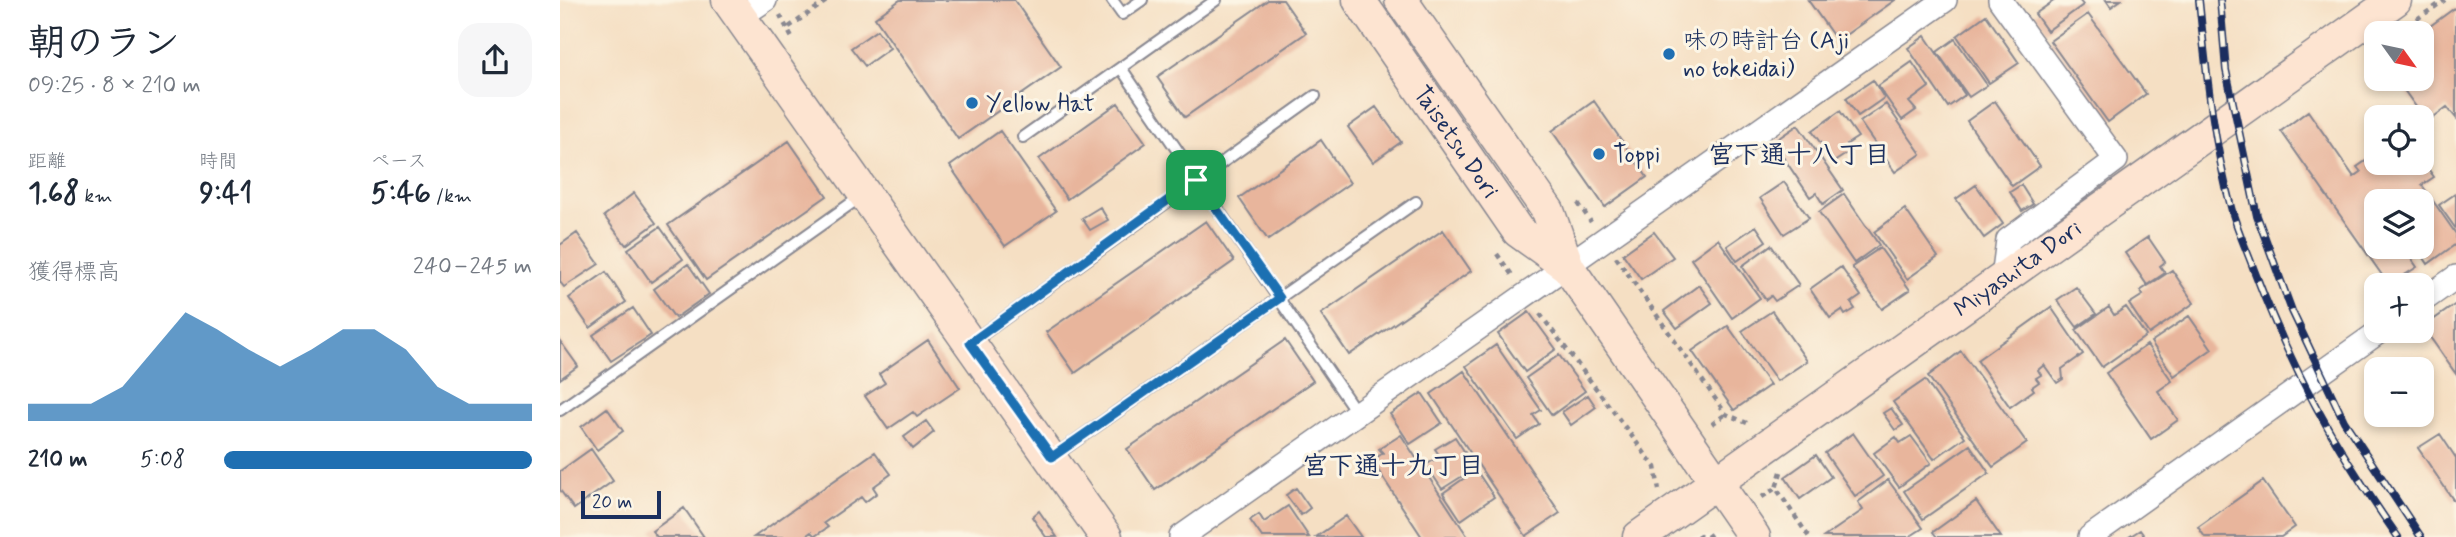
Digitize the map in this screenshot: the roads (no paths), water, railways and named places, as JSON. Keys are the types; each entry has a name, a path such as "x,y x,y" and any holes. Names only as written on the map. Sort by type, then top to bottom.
{"street":[{"name":"Taisetsu Dori","path":"1359,0 1518,231 1568,267"},
{"name":"Taisetsu Dori","path":"1401,0 1548,211 1568,267 1754,537"},
{"path":"1181,537 1605,242 1945,0"},
{"path":"2000,0 2116,160 2008,240 2003,278"},
{"name":"Miyashita Dori","path":"1639,537 2395,0"},
{"path":"744,6 865,194 1106,537"},
{"path":"2434,293 2456,277"},
{"path":"2090,537 2364,342"}],"lane":[{"path":"1112,0 1122,14 1142,0"},
{"path":"1023,137 1216,0"},
{"path":"1121,68 1357,413"},
{"path":"970,343 1315,96"},
{"path":"560,410 865,194"},
{"path":"1052,457 1416,202"}],"railway":[{"path":"2199,0 2215,132 2225,185 2237,226 2300,376 2335,440 2398,537"},
{"path":"2220,0 2226,70 2257,216 2292,311 2344,421 2421,537"}],"place":[{"name":"味の時計台 (Aji no tokeidai)","path":"1669,54"},
{"name":"Yellow Hat","path":"972,103"},
{"name":"Toppi","path":"1599,154"}],"district":[{"name":"宮下通十八丁目","path":"1799,154"},
{"name":"宮下通十九丁目","path":"1393,465"}]}
